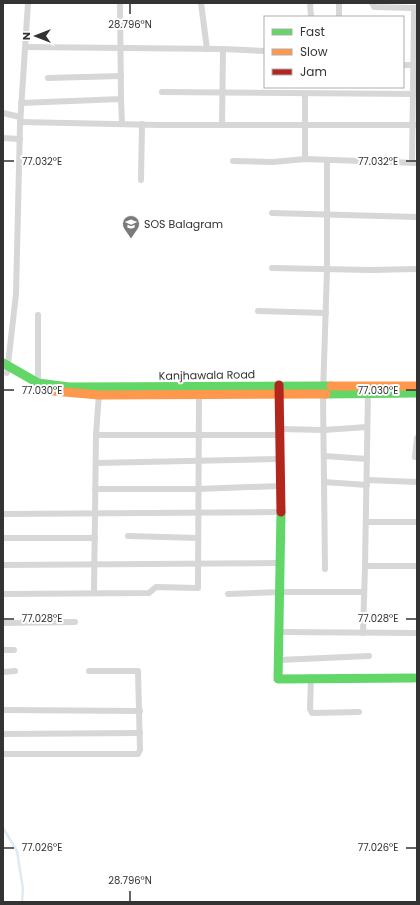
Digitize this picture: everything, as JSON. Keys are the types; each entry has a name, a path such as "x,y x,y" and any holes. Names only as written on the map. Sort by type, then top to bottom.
{"main road":[{"path":"6,368 37,385 68,394 99,392 279,390 389,390 417,393"},
{"path":"389,390 417,386"},
{"path":"279,390 281,512 278,679 312,677 414,678"}],"street":[{"path":"6,368 16,294 20,119 28,3"},
{"path":"120,3 122,124"},
{"path":"201,3 207,49"},
{"path":"310,3 310,16"},
{"path":"339,3 339,16"},
{"path":"233,161 272,162 305,159 414,163 416,8 374,7 372,3"},
{"path":"26,47 120,47 264,51"},
{"path":"222,124 223,49"},
{"path":"404,65 415,65"},
{"path":"48,78 121,76"},
{"path":"162,92 414,94"},
{"path":"305,94 305,159"},
{"path":"22,103 121,99"},
{"path":"3,113 20,119 122,124 415,126"},
{"path":"141,180 142,124"},
{"path":"3,138 20,139"},
{"path":"325,570 324,390 327,270 327,160"},
{"path":"272,213 327,216 417,217"},
{"path":"272,268 327,270 417,269"},
{"path":"258,311 326,313"},
{"path":"37,385 38,315"},
{"path":"363,633 366,566 368,390"},
{"path":"3,594 149,593 156,587 198,588 199,391"},
{"path":"94,593 96,436 99,392"},
{"path":"96,436 198,435 367,428"},
{"path":"415,457 417,438"},
{"path":"324,456 367,459"},
{"path":"96,463 198,462 280,459"},
{"path":"324,482 417,482"},
{"path":"95,489 198,489 280,486"},
{"path":"3,514 198,514 281,512"},
{"path":"366,522 417,522"},
{"path":"128,536 198,538"},
{"path":"3,538 94,538"},
{"path":"3,565 280,562"},
{"path":"366,566 417,566"},
{"path":"228,594 280,592 364,592"},
{"path":"3,623 75,622"},
{"path":"280,632 417,633"},
{"path":"3,650 14,650"},
{"path":"279,660 369,656"},
{"path":"3,754 138,754 140,750 140,711 139,674 137,670 89,671"},
{"path":"3,672 15,671"},
{"path":"312,677 310,709 312,713 359,712"},
{"path":"3,710 140,711"},
{"path":"3,734 140,733"}],"waterway":[{"path":"3,828 17,851 23,889 22,902"}],"traffic: fast":[{"path":"3,363 38,383 69,387 331,386"},
{"path":"326,394 417,393"},
{"path":"281,512 278,679 414,678"}],"traffic: slow":[{"path":"331,386 417,386"},
{"path":"53,391 99,395 326,394"}],"traffic: jam":[{"path":"279,385 281,512"}],"place":[{"name":"SOS Balagram","path":"131,239"}]}
